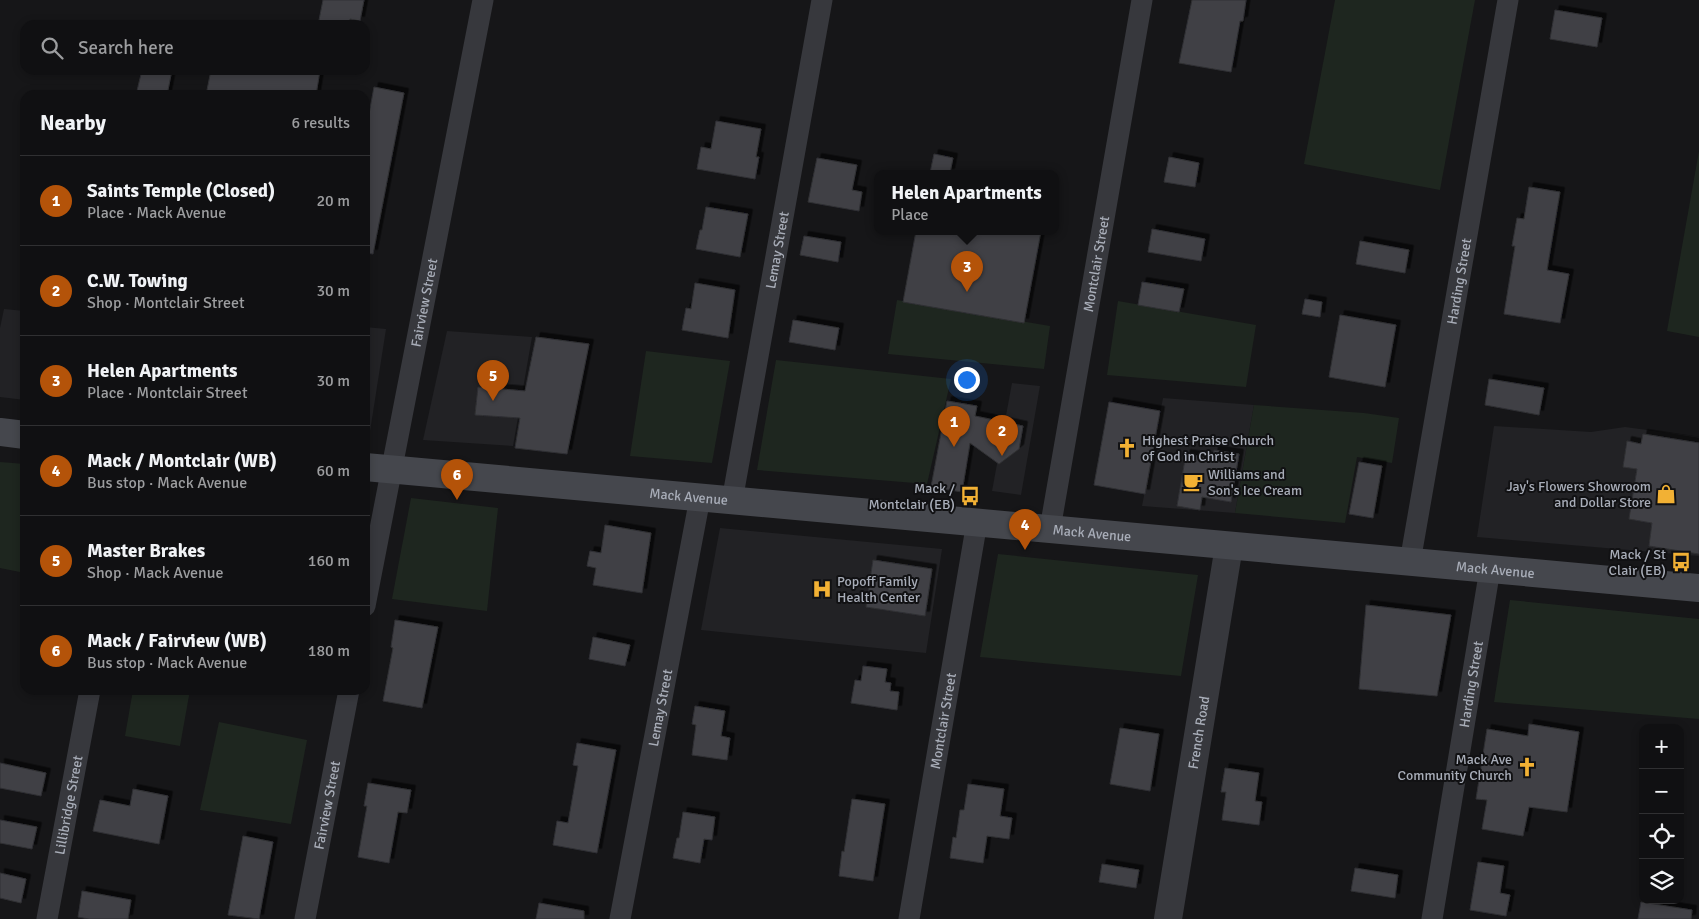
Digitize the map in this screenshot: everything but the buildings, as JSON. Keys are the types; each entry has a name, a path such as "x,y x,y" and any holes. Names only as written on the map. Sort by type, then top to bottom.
{"main road":[{"path":"0,432 20,434"},
{"name":"Mack Avenue","path":"378,468 1699,588"}],"street":[{"name":"Fairview Street","path":"370,553 378,468 483,0"},
{"name":"Lemay Street","path":"732,500 822,0"},
{"name":"Montclair Street","path":"1050,529 1142,0"},
{"name":"Harding Street","path":"1410,562 1508,0"},
{"name":"Lemay Street","path":"620,919 700,498"},
{"name":"Montclair Street","path":"910,919 977,522"},
{"name":"French Road","path":"1168,919 1229,546"},
{"name":"Harding Street","path":"1432,919 1490,569"},
{"name":"Lillibridge Street","path":"47,919 89,695"},
{"name":"Fairview Street","path":"306,919 348,695"}],"shaded area":[{"path":"1335,0 1475,0 1440,190 1304,164"},
{"path":"1699,151 1699,337 1667,331"},
{"path":"897,300 1050,326 1044,369 888,354"},
{"path":"1118,301 1256,325 1246,387 1107,375"},
{"path":"4,309 20,311 20,399 0,397 0,328"},
{"path":"370,327 386,329 370,432"},
{"path":"447,331 532,337 513,446 423,440"},
{"path":"646,351 730,361 712,463 630,456"},
{"path":"776,360 951,379 927,484 757,470"},
{"path":"1012,383 1040,386 1021,495 992,491"},
{"path":"1163,398 1254,405 1235,513 1142,506"},
{"path":"1254,405 1364,413 1399,418 1392,463 1357,457 1345,523 1235,513"},
{"path":"1494,426 1591,432 1625,427 1699,437 1699,556 1477,537"},
{"path":"0,462 20,464 20,572 0,568"},
{"path":"411,498 498,508 487,611 392,599"},
{"name":"Popoff Family Health Center","path":"720,528 942,549 926,653 701,630"},
{"path":"998,554 1198,575 1181,676 980,657"},
{"path":"1510,600 1699,619 1699,719 1494,702"},
{"path":"132,695 189,695 180,746 125,736"},
{"path":"219,722 307,740 291,824 200,810"}],"place":[{"name":"Helen Apartments","path":"967,292"},
{"name":"Master Brakes","path":"493,401"},
{"name":"Saints Temple (Closed)","path":"954,447"},
{"name":"Highest Praise Church of God in Christ","path":"1127,448"},
{"name":"C.W. Towing","path":"1002,456"},
{"name":"Williams and Son's Ice Cream","path":"1193,482"},
{"name":"Jay's Flowers Showroom and Dollar Store","path":"1666,494"},
{"name":"Mack / Montclair (EB)","path":"970,496"},
{"name":"Mack / Fairview (WB)","path":"457,500"},
{"name":"Mack / Montclair (WB)","path":"1025,550"},
{"name":"Mack / St Clair (EB)","path":"1681,562"},
{"name":"Popoff Family Health Center","path":"822,589"},
{"name":"Mack Ave Community Church","path":"1527,767"}]}
